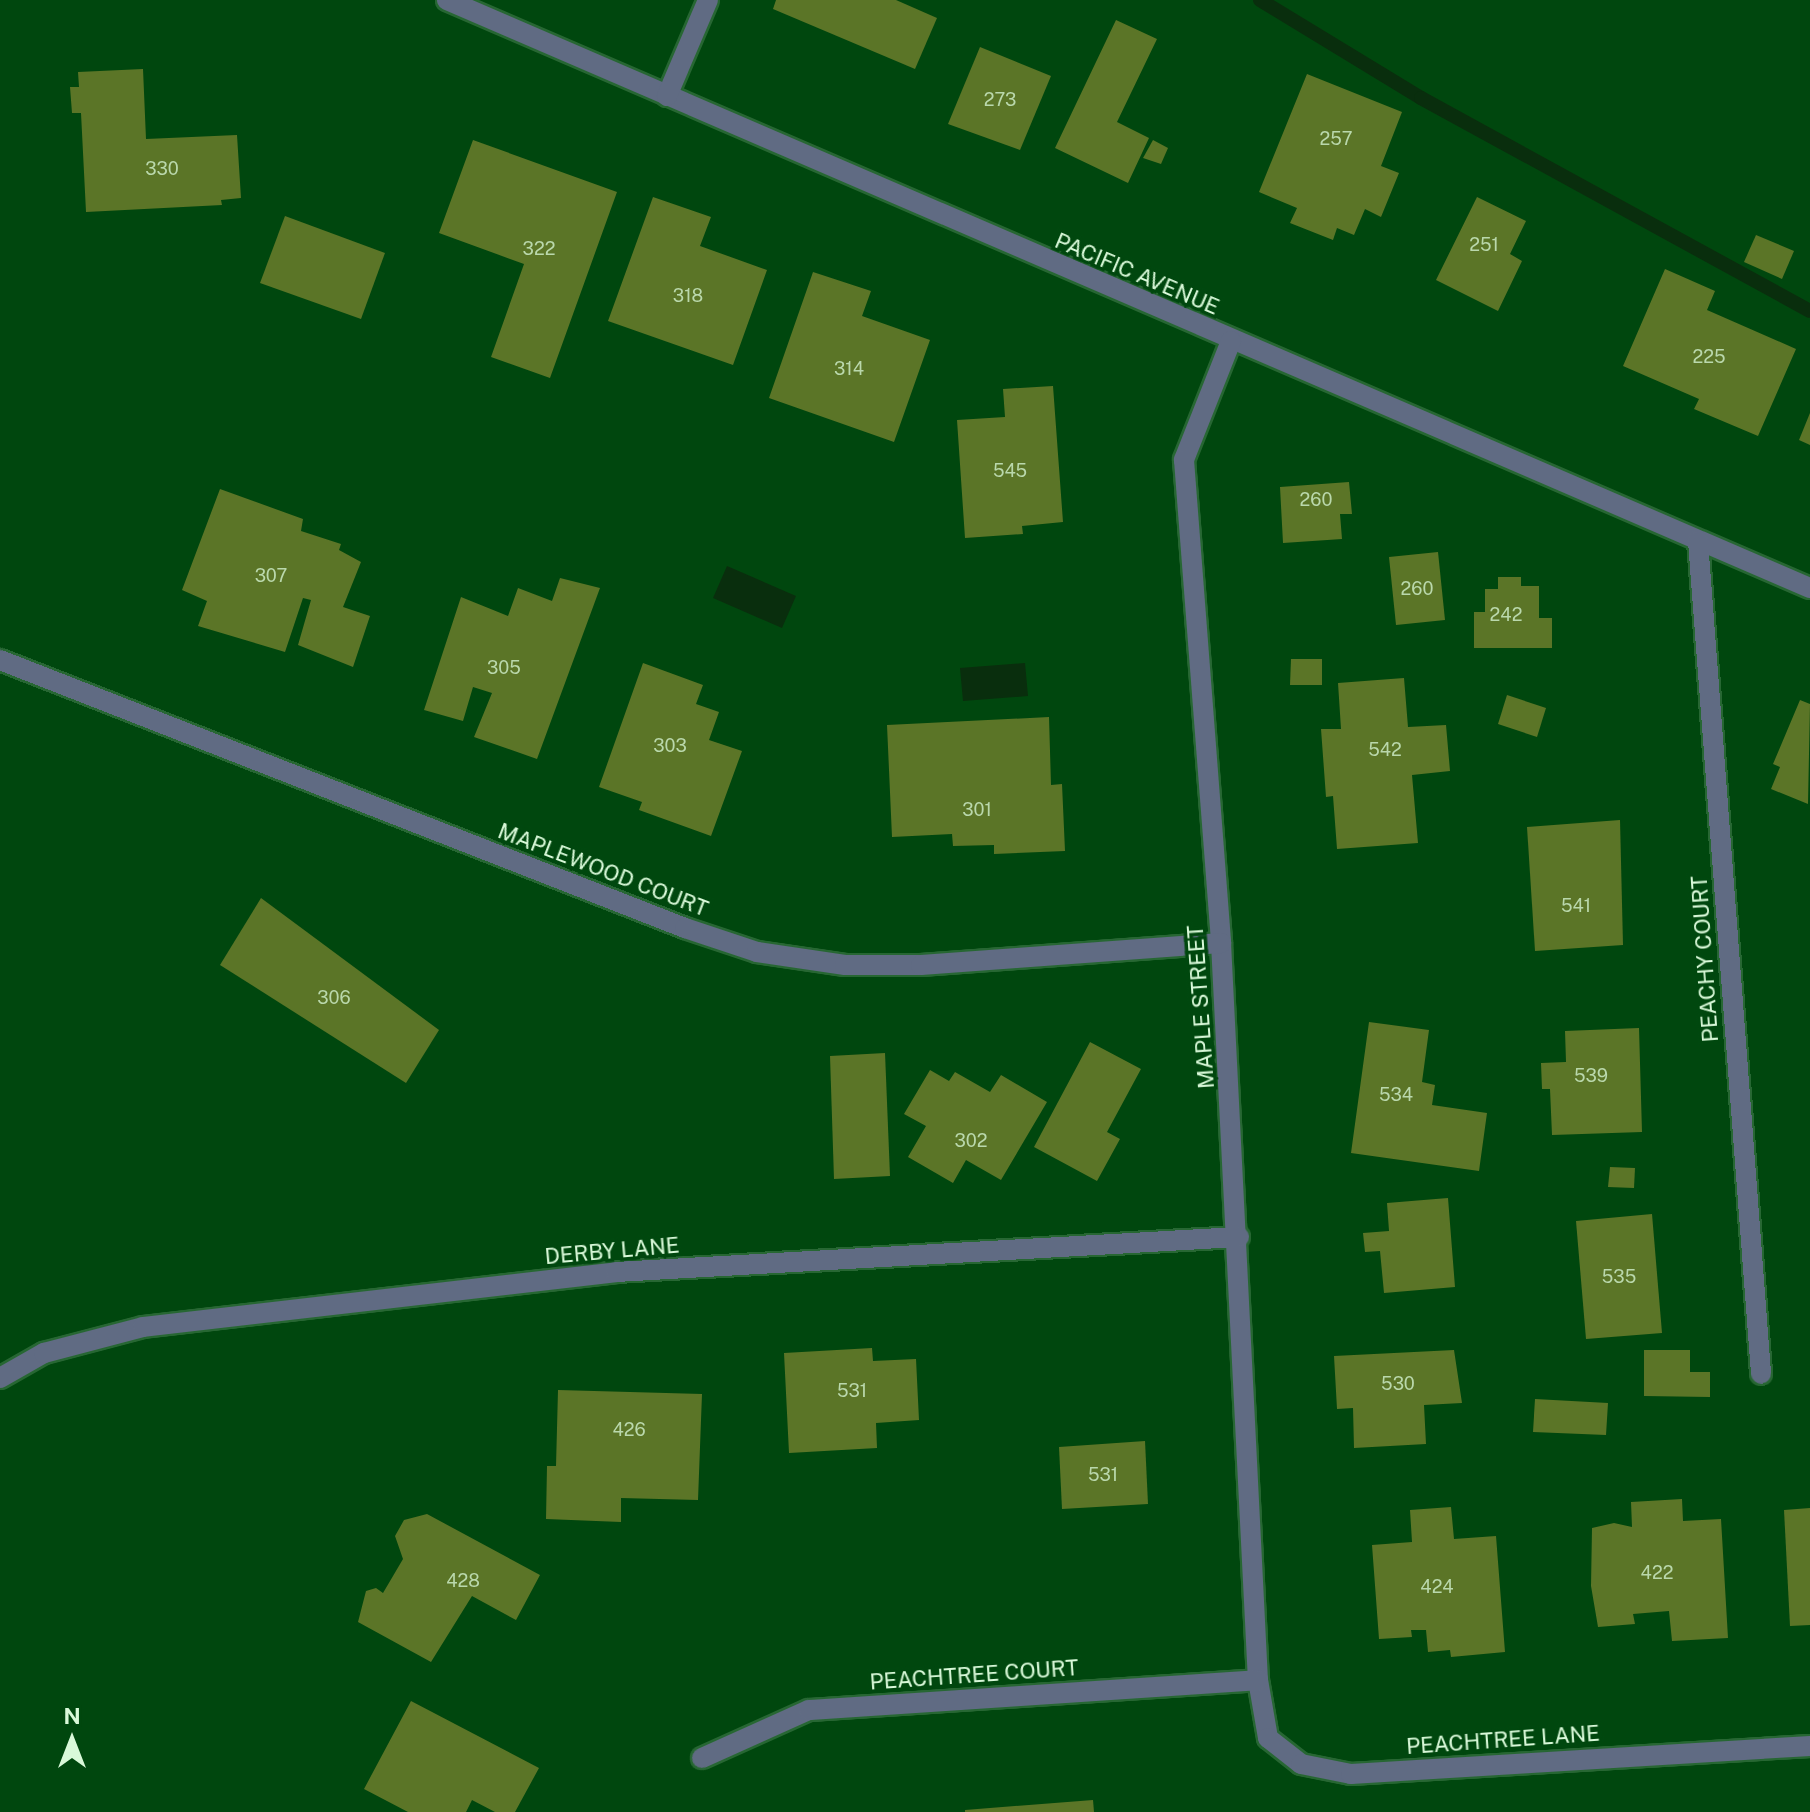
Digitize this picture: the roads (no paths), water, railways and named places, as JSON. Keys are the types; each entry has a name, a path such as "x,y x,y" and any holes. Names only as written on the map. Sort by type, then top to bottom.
{"street":[{"name":"PACIFIC AVENUE","path":"447,0 1231,341 1810,588"},
{"path":"667,96 708,0"},
{"name":"MAPLE STREET","path":"1231,341 1184,460 1221,943 1239,1237 1258,1680"},
{"name":"PEACHY COURT","path":"1698,541 1761,1374"},
{"name":"MAPLEWOOD COURT","path":"0,660 685,928 757,952 845,965 921,965 1221,943"},
{"name":"DERBY LANE","path":"0,1378 44,1353 143,1327 616,1272 1239,1237"},
{"name":"PEACHTREE LANE","path":"1258,1680 1268,1738 1301,1764 1351,1774 1810,1746"},
{"name":"PEACHTREE COURT","path":"702,1758 809,1710 1258,1680"}],"waterway":[{"path":"1260,0 1421,98 1810,311"}]}
